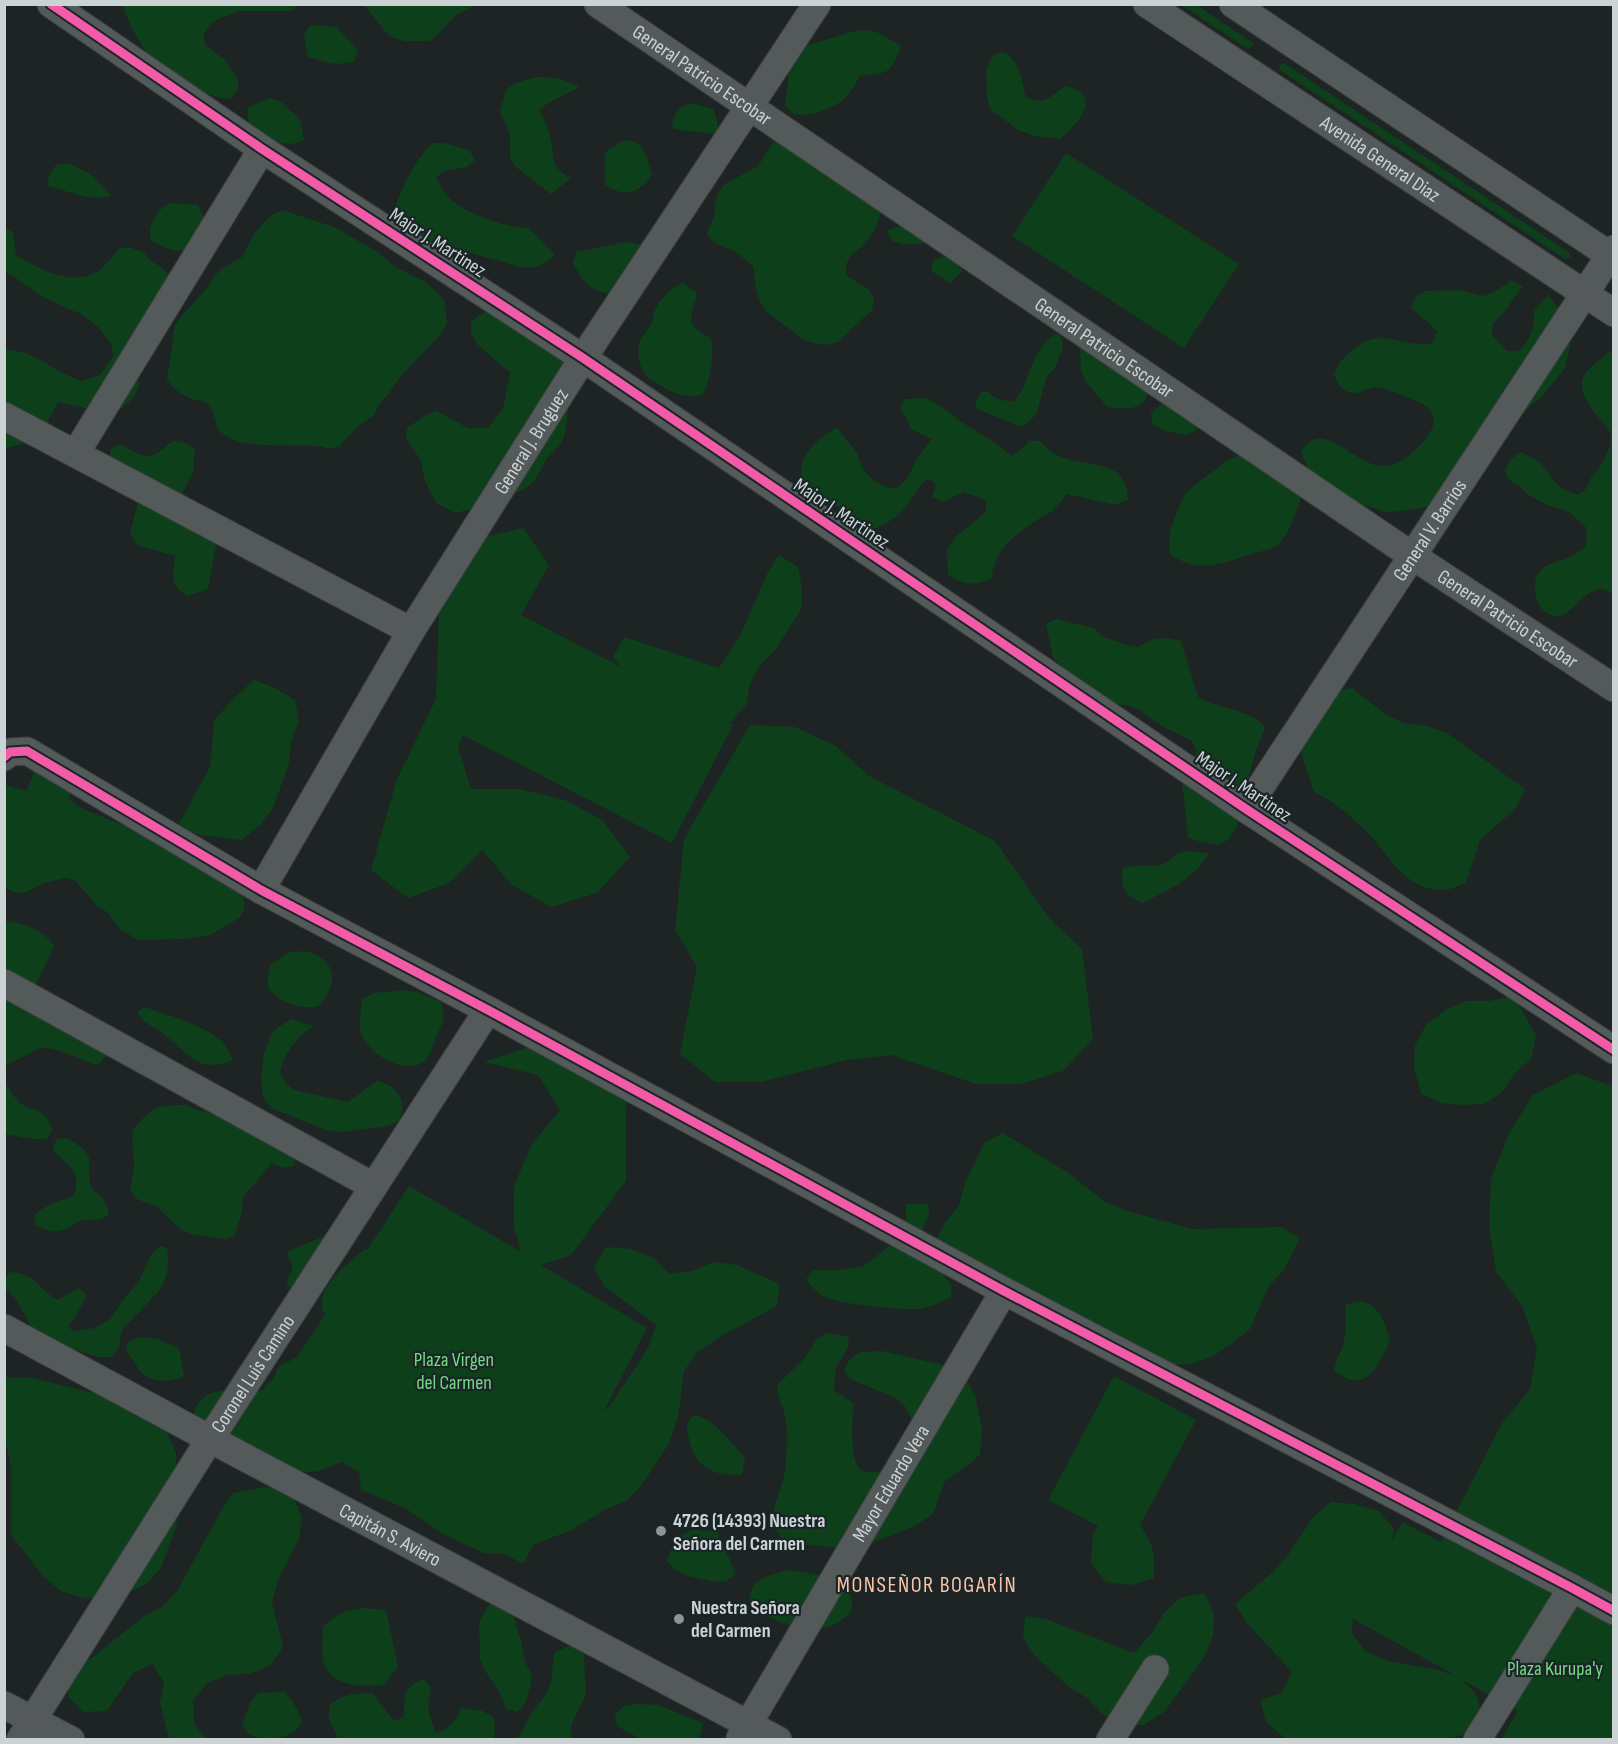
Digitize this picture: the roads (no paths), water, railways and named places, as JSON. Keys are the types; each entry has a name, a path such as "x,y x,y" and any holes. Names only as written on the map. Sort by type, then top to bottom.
{"street":[{"name":"Major J. Martinez","path":"51,4 262,149 583,358 1246,809 1614,1050"},
{"name":"General Patricio Escobar","path":"598,4 1411,555 1614,688"},
{"name":"General J. Bruguez","path":"261,890 411,631 583,358 817,4"},
{"name":"Avenida General Diaz","path":"1147,4 1614,313"},
{"path":"1233,4 1612,254"},
{"path":"76,453 262,149"},
{"name":"General V. Barrios","path":"1246,809 1411,555 1612,254"},
{"path":"4,416 411,631"},
{"path":"4,757 10,752 27,751 261,890 488,1010 1004,1291 1614,1611"},
{"path":"4,983 373,1186"},
{"name":"Coronel Luis Camino","path":"26,1730 210,1439 488,1010"},
{"name":"Mayor Eduardo Vera","path":"744,1732 1004,1291"},
{"name":"Capitán S. Aviero","path":"4,1328 744,1732 778,1740"},
{"path":"1477,1740 1572,1588"},
{"path":"1110,1740 1155,1669"},
{"path":"4,1705 26,1730 71,1740"}],"place":[{"name":"4726 (14393) Nuestra Señora del Carmen","path":"661,1531"},
{"name":"Nuestra Señora del Carmen","path":"679,1619"}],"district":[{"name":"MONSEÑOR BOGARÍN","path":"927,1584"}],"park label":[{"name":"Plaza Virgen del Carmen","path":"454,1370"},
{"name":"Plaza Kurupa'y","path":"1555,1668"}]}
